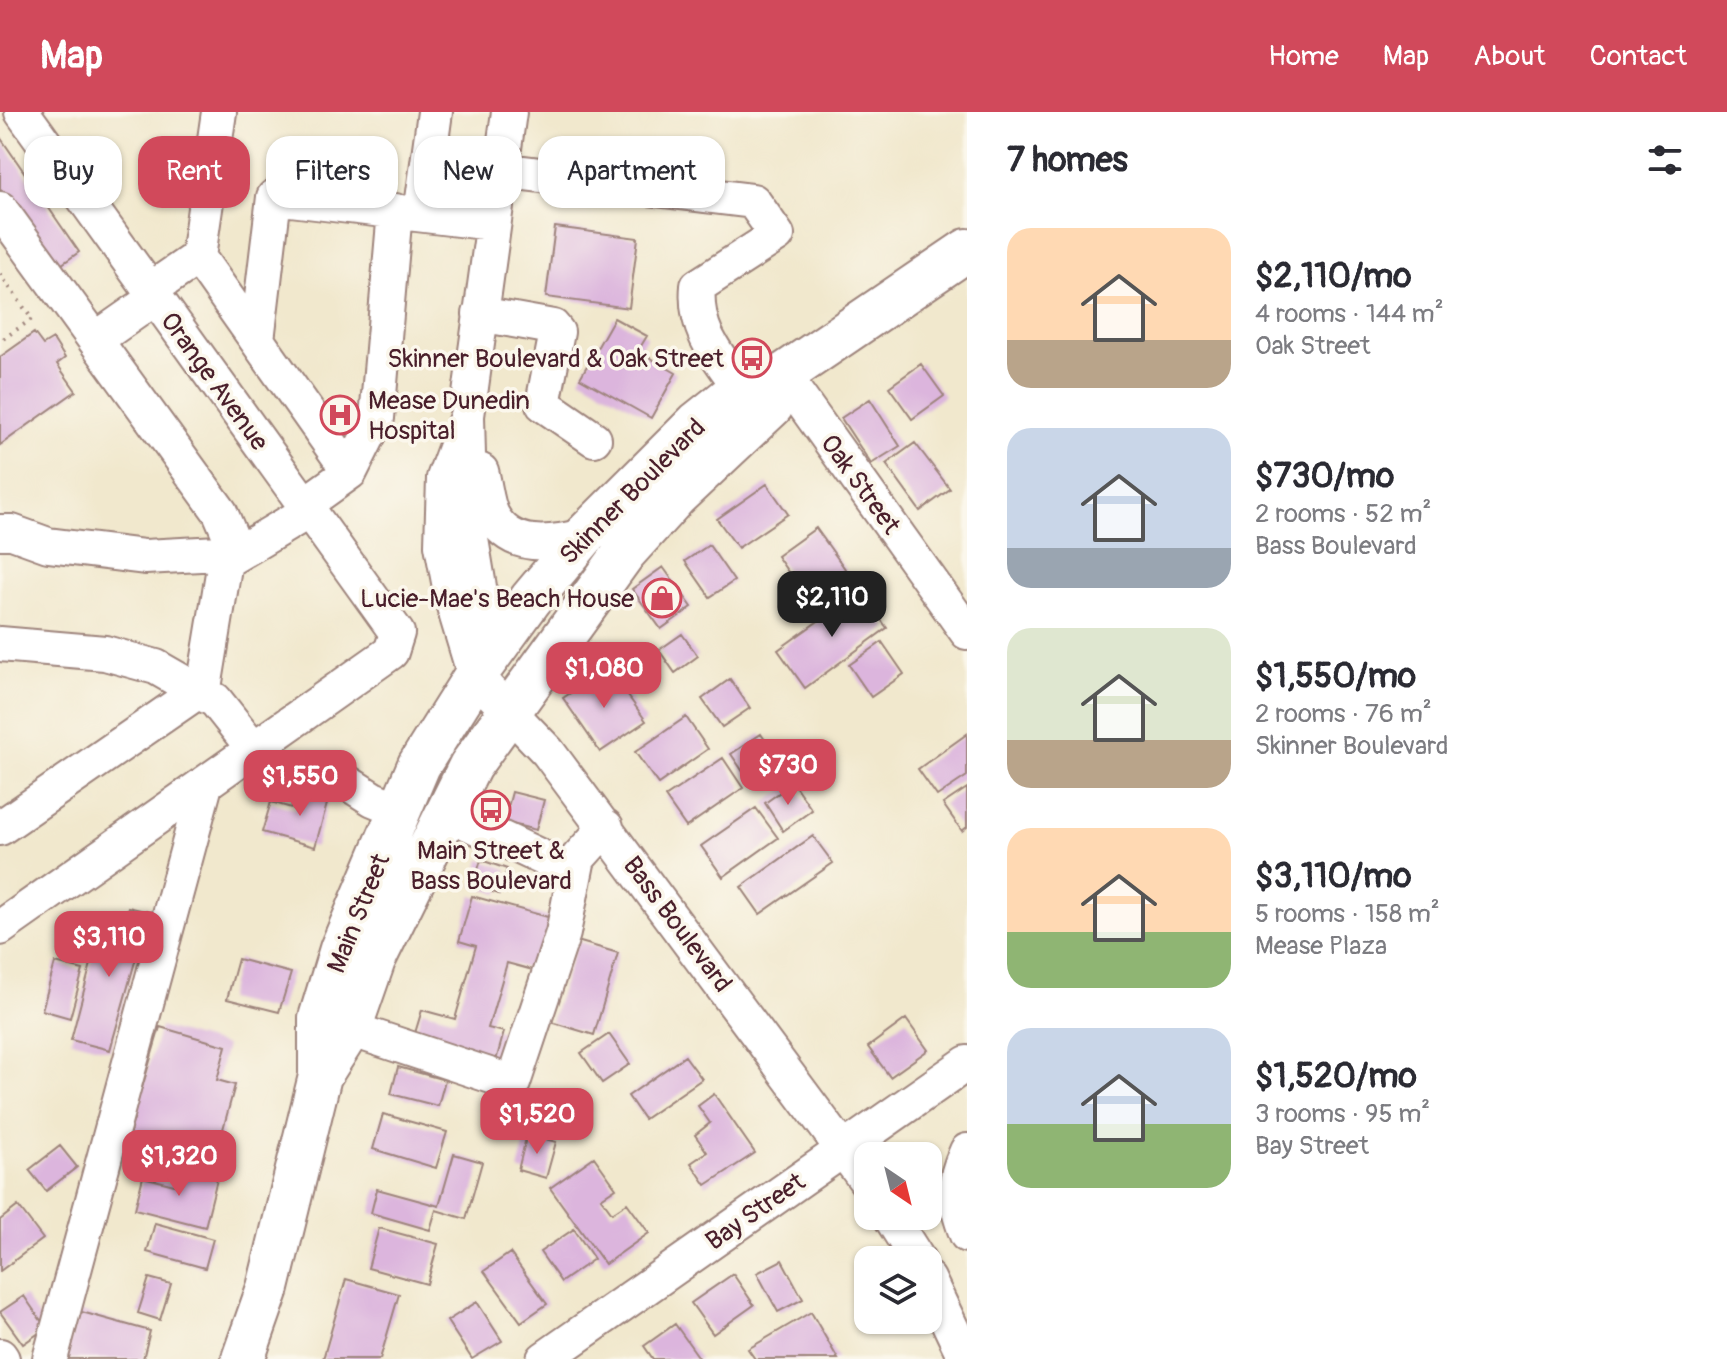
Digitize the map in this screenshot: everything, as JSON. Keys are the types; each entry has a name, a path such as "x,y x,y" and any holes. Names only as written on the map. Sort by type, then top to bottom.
{"main road":[{"name":"Skinner Boulevard","path":"475,676 531,599 584,536 675,443 741,388 783,375 967,250"},
{"name":"Skinner Boulevard","path":"508,711 625,552 675,497 772,406 783,375"},
{"name":"Main Street","path":"243,1359 268,1288 320,1076 320,1018 341,949 419,765 475,676"},
{"name":"Main Street","path":"320,1076 350,1029 374,960 445,812 470,766 508,711"}],"street":[{"name":"Orange Avenue","path":"22,112 397,633 391,652 253,750"},
{"path":"95,340 198,257 219,112"},
{"path":"203,694 225,561 306,508 350,472 377,418 408,212 435,112"},
{"name":"Main Street","path":"505,136 509,112"},
{"path":"522,173 753,201 777,235 698,286 696,311 709,344 741,388"},
{"path":"257,340 274,197 492,223"},
{"name":"Main Street","path":"475,676 481,599 470,533 467,416 494,208"},
{"path":"0,209 220,512 237,552"},
{"path":"198,257 350,472"},
{"path":"480,314 553,327 557,332 543,404 594,439"},
{"name":"Oak Street","path":"783,375 967,632"},
{"path":"467,416 492,515 510,534 529,543 556,543 584,536"},
{"path":"0,532 12,532 48,545 145,557 237,552"},
{"path":"0,644 105,653 156,667 215,700 280,782 329,771 373,799 400,810"},
{"name":"Bass Boulevard","path":"475,676 548,752 854,1163"},
{"path":"0,828 194,694 203,694"},
{"path":"0,928 253,750"},
{"path":"50,1359 205,785"},
{"path":"445,812 575,873"},
{"path":"350,1029 513,1083 563,933 578,858 606,827"},
{"name":"Bay Street","path":"544,1359 967,1063"},
{"path":"967,1151 956,1175 955,1203 967,1235"},
{"path":"942,1308 966,1359"}],"path":[{"path":"0,274 32,319 0,341"}],"building":[{"path":"0,137 24,172 24,208 49,208 79,252 55,269 0,189"},
{"path":"555,227 638,238 629,308 546,297"},
{"path":"614,318 647,336 638,351 676,373 651,418 580,378"},
{"path":"34,333 43,345 53,339 65,358 57,364 76,391 0,445 0,357"},
{"path":"921,364 944,396 912,419 889,387"},
{"path":"870,399 900,446 871,464 841,418"},
{"path":"915,443 950,489 920,511 886,464"},
{"path":"767,484 788,514 738,548 717,519"},
{"path":"816,528 848,573 808,601 777,556"},
{"path":"709,545 734,581 710,597 685,561"},
{"name":"Lucie-Mae's Beach House","path":"663,567 692,607 661,629 632,589"},
{"path":"860,591 887,628 805,688 778,650"},
{"path":"682,634 698,656 675,673 659,650"},
{"path":"882,642 904,674 871,697 849,665"},
{"path":"608,668 646,721 600,752 563,698"},
{"path":"730,679 750,708 722,727 702,699"},
{"path":"686,717 708,749 658,784 635,752"},
{"path":"761,734 782,765 752,785 731,754"},
{"path":"967,734 967,776 937,796 918,769"},
{"path":"723,758 743,788 686,827 665,797"},
{"path":"319,782 332,786 315,847 262,832 271,802 295,809"},
{"path":"793,783 812,810 783,831 765,803"},
{"path":"967,788 967,827 962,831 943,804"},
{"path":"512,792 544,800 536,830 504,822"},
{"path":"756,808 778,838 723,877 701,846"},
{"path":"813,836 833,863 760,914 741,887"},
{"path":"481,860 507,869 499,894 473,886"},
{"path":"472,896 555,919 540,972 507,963 488,1028 504,1032 494,1068 412,1043 422,1010 455,1019 476,946 459,941"},
{"path":"128,907 149,912 110,1050 71,1040 103,918 124,924"},
{"path":"577,941 618,953 594,1035 551,1022"},
{"path":"238,959 291,973 279,1012 227,999"},
{"path":"55,963 83,970 70,1018 42,1010"},
{"path":"906,1019 928,1050 890,1077 868,1047"},
{"path":"160,1027 226,1046 217,1080 235,1085 212,1170 126,1146 134,1119 127,1117 135,1086 142,1088"},
{"path":"609,1034 630,1064 602,1083 581,1053"},
{"path":"685,1056 702,1079 644,1119 628,1096"},
{"path":"398,1067 445,1080 438,1106 391,1094"},
{"path":"714,1094 755,1153 706,1185 691,1163 707,1152 695,1135 710,1123 698,1106"},
{"path":"383,1114 447,1132 436,1168 373,1149"},
{"path":"527,1134 556,1142 546,1178 518,1170"},
{"path":"60,1146 77,1167 46,1191 29,1170"},
{"path":"454,1154 482,1162 466,1219 436,1210 430,1230 371,1213 377,1189 439,1206"},
{"path":"594,1157 616,1188 601,1198 612,1213 627,1203 649,1233 605,1264 550,1188"},
{"path":"182,1170 217,1179 205,1227 135,1209 143,1177 178,1186"},
{"path":"18,1206 43,1239 0,1271 0,1220"},
{"path":"155,1223 213,1239 205,1268 147,1252"},
{"path":"379,1228 438,1244 427,1284 368,1268"},
{"path":"574,1229 594,1259 561,1282 540,1252"},
{"path":"510,1253 547,1304 521,1322 484,1271"},
{"path":"782,1260 803,1299 778,1312 757,1273"},
{"path":"733,1274 754,1305 713,1334 691,1303"},
{"path":"149,1278 171,1284 160,1320 138,1313"},
{"path":"346,1279 399,1294 380,1359 323,1359"},
{"path":"24,1296 46,1328 23,1344 0,1312"},
{"path":"477,1302 502,1341 472,1359 447,1321"},
{"path":"78,1311 150,1331 143,1359 65,1359"},
{"path":"811,1312 838,1359 755,1359 748,1349"},
{"path":"675,1324 700,1359 653,1359 644,1346"}],"place":[{"name":"Skinner Boulevard & Oak Street","path":"752,358"},
{"name":"Mease Dunedin Hospital","path":"340,415"},
{"name":"Lucie-Mae's Beach House","path":"662,598"},
{"name":"Main Street & Bass Boulevard","path":"491,810"}]}
